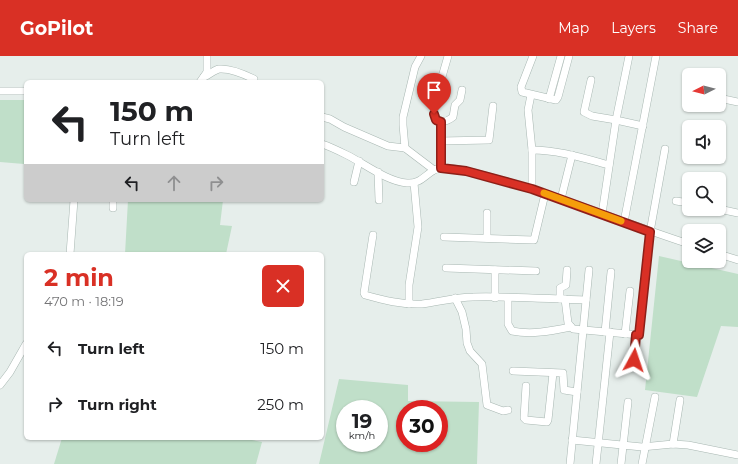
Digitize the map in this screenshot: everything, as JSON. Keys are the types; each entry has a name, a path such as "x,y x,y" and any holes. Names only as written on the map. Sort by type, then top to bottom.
{"street":[{"path":"202,80 207,72 207,56"},
{"path":"405,148 403,117 415,67 420,56"},
{"path":"448,56 444,66 434,109 435,118 441,122 450,120 453,117 455,105 460,100 462,90"},
{"path":"533,56 521,87 522,92 556,100 569,56"},
{"path":"549,99 561,56"},
{"path":"602,214 616,120 629,56"},
{"path":"624,222 656,56"},
{"path":"202,80 217,69 228,70 252,80"},
{"path":"591,80 584,112 592,116 643,126"},
{"path":"0,91 24,92"},
{"path":"532,95 528,110 532,150 532,189"},
{"path":"726,99 738,102"},
{"path":"441,141 489,140 493,106"},
{"path":"324,116 388,146 405,148 438,169 466,171 532,189 650,232 682,242"},
{"path":"324,145 395,180 405,183 414,183 422,180 438,169 441,141 441,122"},
{"path":"634,360 636,335 639,335 650,232 665,149"},
{"path":"532,150 545,150 609,164"},
{"path":"561,199 572,155"},
{"path":"354,182 359,162"},
{"path":"378,172 379,200"},
{"path":"409,304 409,285 418,227 414,183"},
{"path":"444,237 534,240 545,194"},
{"path":"676,201 682,202"},
{"path":"70,252 74,202"},
{"path":"114,202 114,208"},
{"path":"726,210 738,212"},
{"path":"487,213 487,238"},
{"path":"374,235 364,294 409,304 421,304 455,298 473,297 586,300"},
{"path":"726,256 738,260"},
{"path":"446,268 536,271"},
{"path":"495,270 495,298"},
{"path":"567,270 566,285 560,288 568,323 571,327 575,330 636,335"},
{"path":"570,464 589,270"},
{"path":"596,464 607,332 610,272"},
{"path":"625,334 630,291"},
{"path":"455,298 462,312 466,329 467,343 470,351 482,364 487,405 508,410"},
{"path":"508,298 508,324 512,331 520,333 542,333 571,327"},
{"path":"0,385 10,372 24,348"},
{"path":"513,371 564,374 565,390 577,392"},
{"path":"526,386 524,418 526,420 546,422 548,420 553,373"},
{"path":"642,464 655,397"},
{"path":"673,444 680,400"},
{"path":"621,464 628,402"},
{"path":"572,440 646,447 673,444 688,445 738,455"}],"green space":[{"path":"0,100 24,100 24,164 0,162"},
{"path":"128,202 223,202 220,225 232,226 226,252 125,252"},
{"path":"659,256 682,261 682,268 712,268 738,274 738,327 721,326 697,397 645,390"},
{"path":"339,379 408,385 408,400 396,400 396,452 448,452 448,402 479,402 477,464 319,464"},
{"path":"61,440 252,440 262,442 256,464 54,464"}],"slow traffic":[{"path":"544,193 621,221"}],"route":[{"path":"434,114 436,120 441,122 441,168 466,171 532,189 650,232 644,276 639,335 636,335 634,360"}]}
